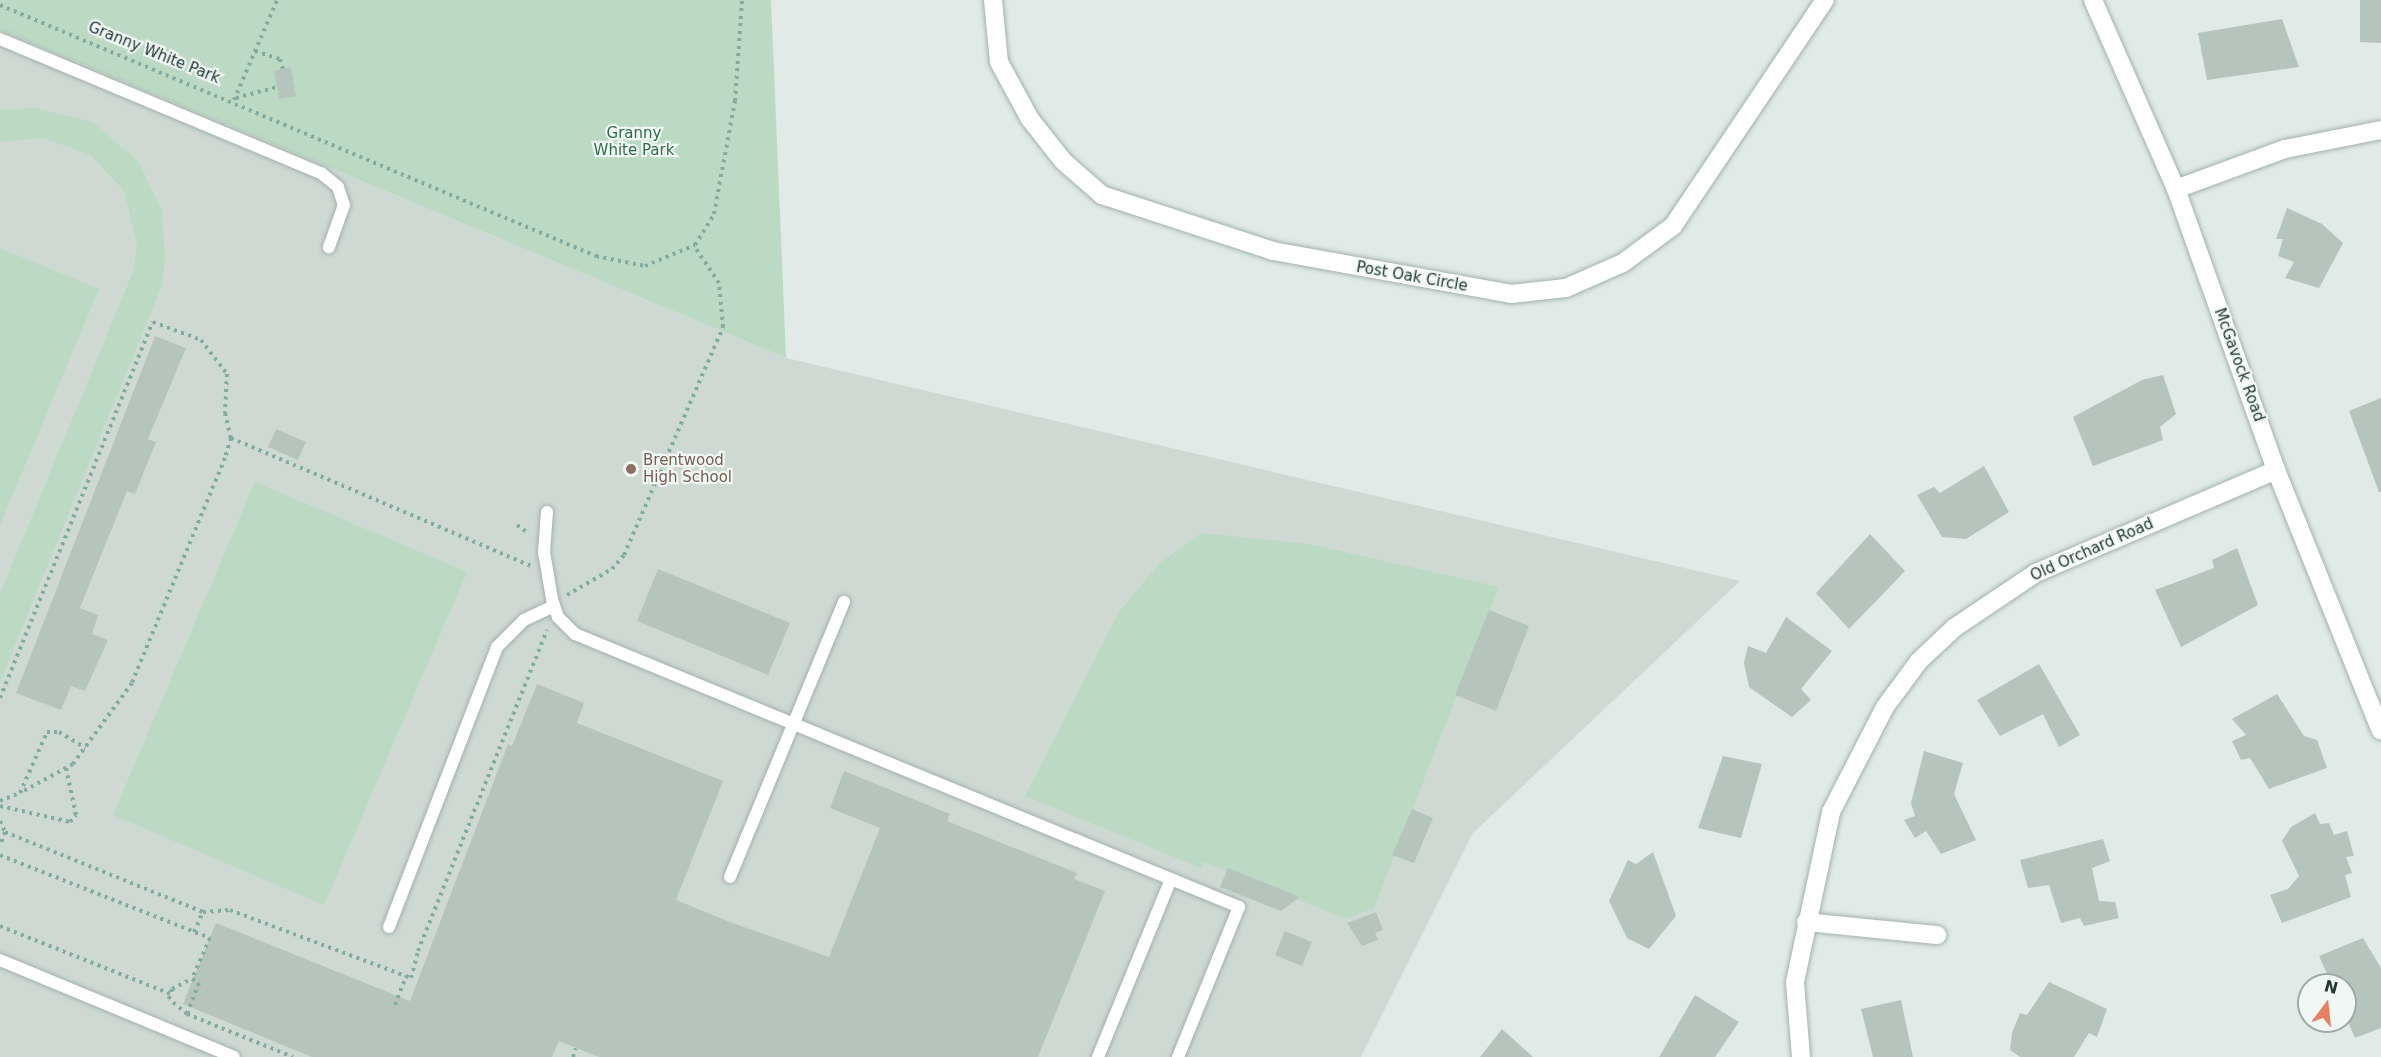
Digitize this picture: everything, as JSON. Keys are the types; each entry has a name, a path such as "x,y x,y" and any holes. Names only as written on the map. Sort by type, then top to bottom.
{"street":[{"name":"Post Oak Circle","path":"993,0 999,62 1030,118 1063,161 1102,195 1273,251 1511,294 1566,288 1623,263 1673,226 1825,0"},
{"name":"McGavock Road","path":"2093,0 2176,189 2276,470 2381,731"},
{"path":"2176,189 2285,149 2381,130"},
{"name":"Old Orchard Road","path":"1801,1057 1796,982 1806,922 1831,812 1885,707 1919,661 1954,628 2036,573 2276,470"},
{"path":"1806,922 1937,935"}],"lane":[{"path":"0,39 321,173 338,187 344,206 328,247"},
{"path":"547,512 544,552 554,606 562,622 583,638 1239,907 1178,1057"},
{"path":"730,877 843,602"},
{"path":"389,927 497,647 524,620 554,606"},
{"path":"1098,1057 1171,879"},
{"path":"0,960 234,1057"}],"path":[{"path":"235,99 277,0"},
{"path":"568,594 605,574 624,555 723,327 719,283 694,246 704,234 722,190 742,0"},
{"name":"Granny White Park","path":"0,5 235,99 596,256 645,266 694,246"},
{"path":"255,51 280,59 283,69"},
{"path":"235,99 277,87"},
{"path":"0,698 153,322 201,340 225,366 225,413 231,438 132,683 86,748 66,768 0,801"},
{"path":"231,438 534,567"},
{"path":"20,793 47,732 59,732 86,748"},
{"path":"0,806 70,822 76,815 66,768"},
{"path":"0,820 5,832 0,846"},
{"path":"5,832 203,912"},
{"path":"0,855 210,938 192,979 171,994"},
{"path":"0,926 171,994"},
{"path":"395,1005 406,976"},
{"path":"187,1014 199,983 192,979"},
{"path":"171,994 175,1008 293,1057"},
{"path":"573,1057 576,1048"}],"shaded area":[{"name":"Brentwood High School","path":"0,30 786,358 1740,581 1473,833 1361,1057 0,1057"}],"green space":[{"name":"Granny White Park","path":"0,0 771,0 786,358 0,30"},
{"path":"35,108 92,122 138,161 162,210 165,260 162,285 0,682 0,594 133,272 137,245 124,191 91,155 43,138 0,142 0,110"},
{"path":"0,248 99,289 0,525"},
{"path":"255,482 467,572 324,905 113,815"},
{"path":"1201,533 1309,544 1499,587 1374,908 1346,919 1204,862 1201,868 1025,796 1119,612 1159,564"}],"building":[{"path":"2360,0 2381,0 2381,43 2360,42"},
{"path":"2282,19 2299,67 2207,80 2198,33"},
{"path":"291,67 296,96 279,99 274,71"},
{"path":"2287,208 2322,224 2343,243 2319,288 2285,278 2294,262 2278,256 2283,239 2276,239"},
{"path":"155,336 186,348 148,439 156,442 135,494 127,491 80,608 98,615 92,634 108,640 85,691 71,686 61,710 16,693"},
{"path":"2163,375 2176,414 2160,427 2163,440 2093,466 2073,417 2142,380"},
{"path":"2381,398 2381,492 2379,492 2349,411"},
{"path":"276,429 306,442 298,460 268,447"},
{"path":"1984,466 2009,512 1966,539 1942,537 1917,495 1934,487 1940,493"},
{"path":"1870,534 1905,571 1849,629 1816,593"},
{"path":"2237,548 2258,605 2181,647 2155,590 2214,568 2212,560"},
{"path":"658,569 790,623 768,675 637,621"},
{"path":"1489,610 1529,626 1496,711 1455,695"},
{"path":"1786,617 1832,651 1801,689 1811,700 1792,717 1749,687 1744,663 1748,646 1766,653"},
{"path":"2039,664 2080,735 2059,747 2043,714 2000,736 1977,700"},
{"path":"537,684 584,703 577,723 723,781 676,900 730,922 829,957 880,828 830,808 844,771 950,814 947,821 1077,873 1074,879 1105,891 1038,1057 599,1057 559,1041 552,1057 312,1057 183,1004 216,923 410,1001 508,744 512,746"},
{"path":"2277,694 2304,736 2317,740 2327,768 2269,789 2250,758 2241,760 2232,741 2246,735 2232,719"},
{"path":"1924,751 1963,763 1954,794 1976,840 1941,854 1926,831 1915,838 1904,820 1915,816 1911,803"},
{"path":"1723,756 1762,764 1741,838 1698,828"},
{"path":"1412,809 1433,818 1414,863 1392,855"},
{"path":"2315,813 2320,824 2329,823 2334,835 2347,831 2354,856 2346,857 2352,873 2345,875 2351,897 2282,923 2270,895 2288,889 2299,876 2282,841 2291,827"},
{"path":"2103,839 2110,861 2092,868 2099,901 2115,902 2119,918 2084,926 2080,918 2061,923 2049,885 2028,888 2020,860"},
{"path":"1653,852 1676,916 1649,949 1627,938 1609,901 1628,860 1636,864"},
{"path":"1228,868 1300,897 1281,911 1220,887"},
{"path":"1376,912 1383,930 1375,933 1378,940 1362,946 1347,923"},
{"path":"1285,931 1312,942 1302,966 1275,955"},
{"path":"2363,938 2381,968 2381,1028 2355,1038 2353,1033 2357,1033 2357,973 2327,973 2319,956"},
{"path":"2049,982 2107,1009 2097,1037 2089,1033 2074,1057 2020,1057 2010,1050 2012,1033 2020,1013 2027,1015"},
{"path":"1695,995 1739,1022 1715,1057 1659,1057"},
{"path":"1901,1000 1913,1057 1873,1057 1861,1009"},
{"path":"1502,1029 1533,1057 1480,1057"}],"place":[{"name":"Brentwood High School","path":"631,469"}]}
